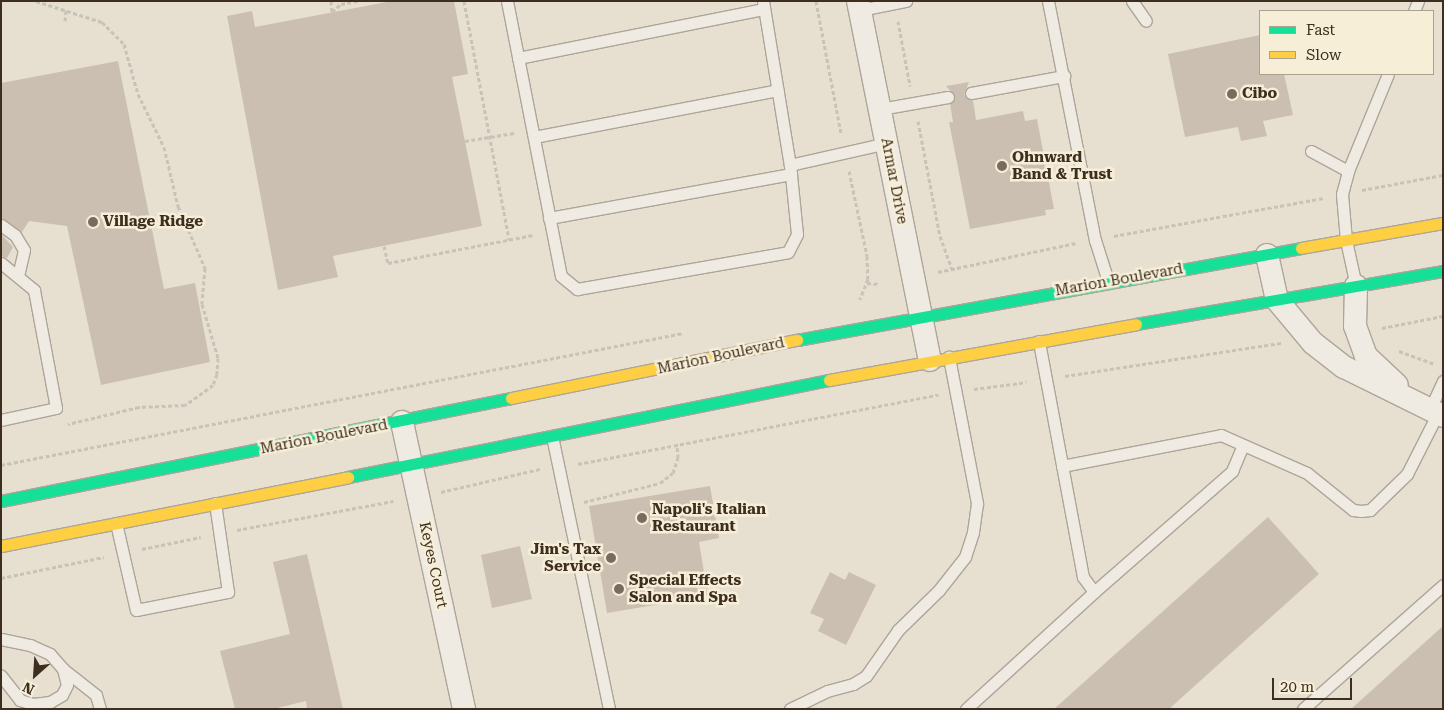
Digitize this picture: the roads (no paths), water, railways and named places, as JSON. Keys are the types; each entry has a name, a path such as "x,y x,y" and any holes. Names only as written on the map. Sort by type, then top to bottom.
{"main road":[{"name":"Marion Boulevard","path":"1,501 402,422 921,315 1443,223"},
{"path":"1,546 940,359 1443,271"}],"street":[{"name":"Armar Drive","path":"859,6 921,315 940,359"},
{"path":"1267,255 1277,300 1310,339 1344,368 1432,410"},
{"path":"1356,286 1357,332 1366,356 1432,410"},
{"name":"Keyes Court","path":"402,422 464,709"}],"lane":[{"path":"507,1 518,58 533,134 549,218 561,276 577,289 788,252 797,234 791,169 763,5 518,58"},
{"path":"859,6 894,4 906,1"},
{"path":"1048,1 1095,240 1108,282"},
{"path":"1132,1 1146,21"},
{"path":"1356,286 1346,240 1342,194 1348,170 1388,75"},
{"path":"971,93 1064,76"},
{"path":"533,134 777,90"},
{"path":"880,109 948,97"},
{"path":"549,218 791,169 887,143"},
{"path":"1311,151 1348,170"},
{"path":"1,225 15,235 24,250 18,276"},
{"path":"1,263 34,290 56,408 1,420"},
{"path":"1039,342 1082,577 1094,592"},
{"path":"790,709 827,691 852,684 866,676 898,630 939,590 965,557 973,532 977,503 974,478 954,392 940,359"},
{"path":"1062,466 1220,435 1307,473 1353,510 1370,510 1407,474 1443,382"},
{"path":"552,436 609,709"},
{"path":"966,709 1094,592 1232,471 1243,445"},
{"path":"116,523 136,610 164,605 228,592 215,503"},
{"path":"1303,709 1443,585"},
{"path":"1,639 30,645 50,654 63,669 96,695 100,709"},
{"path":"1,677 20,700 33,704 50,702 62,695 67,685 63,669"}],"place":[{"name":"Cibo","path":"1232,94"},
{"name":"Ohnward Band & Trust","path":"1002,166"},
{"name":"Village Ridge","path":"93,222"},
{"name":"Napoli's Italian Restaurant","path":"642,518"},
{"name":"Jim's Tax Service","path":"611,558"},
{"name":"Special Effects Salon and Spa","path":"619,589"}]}
